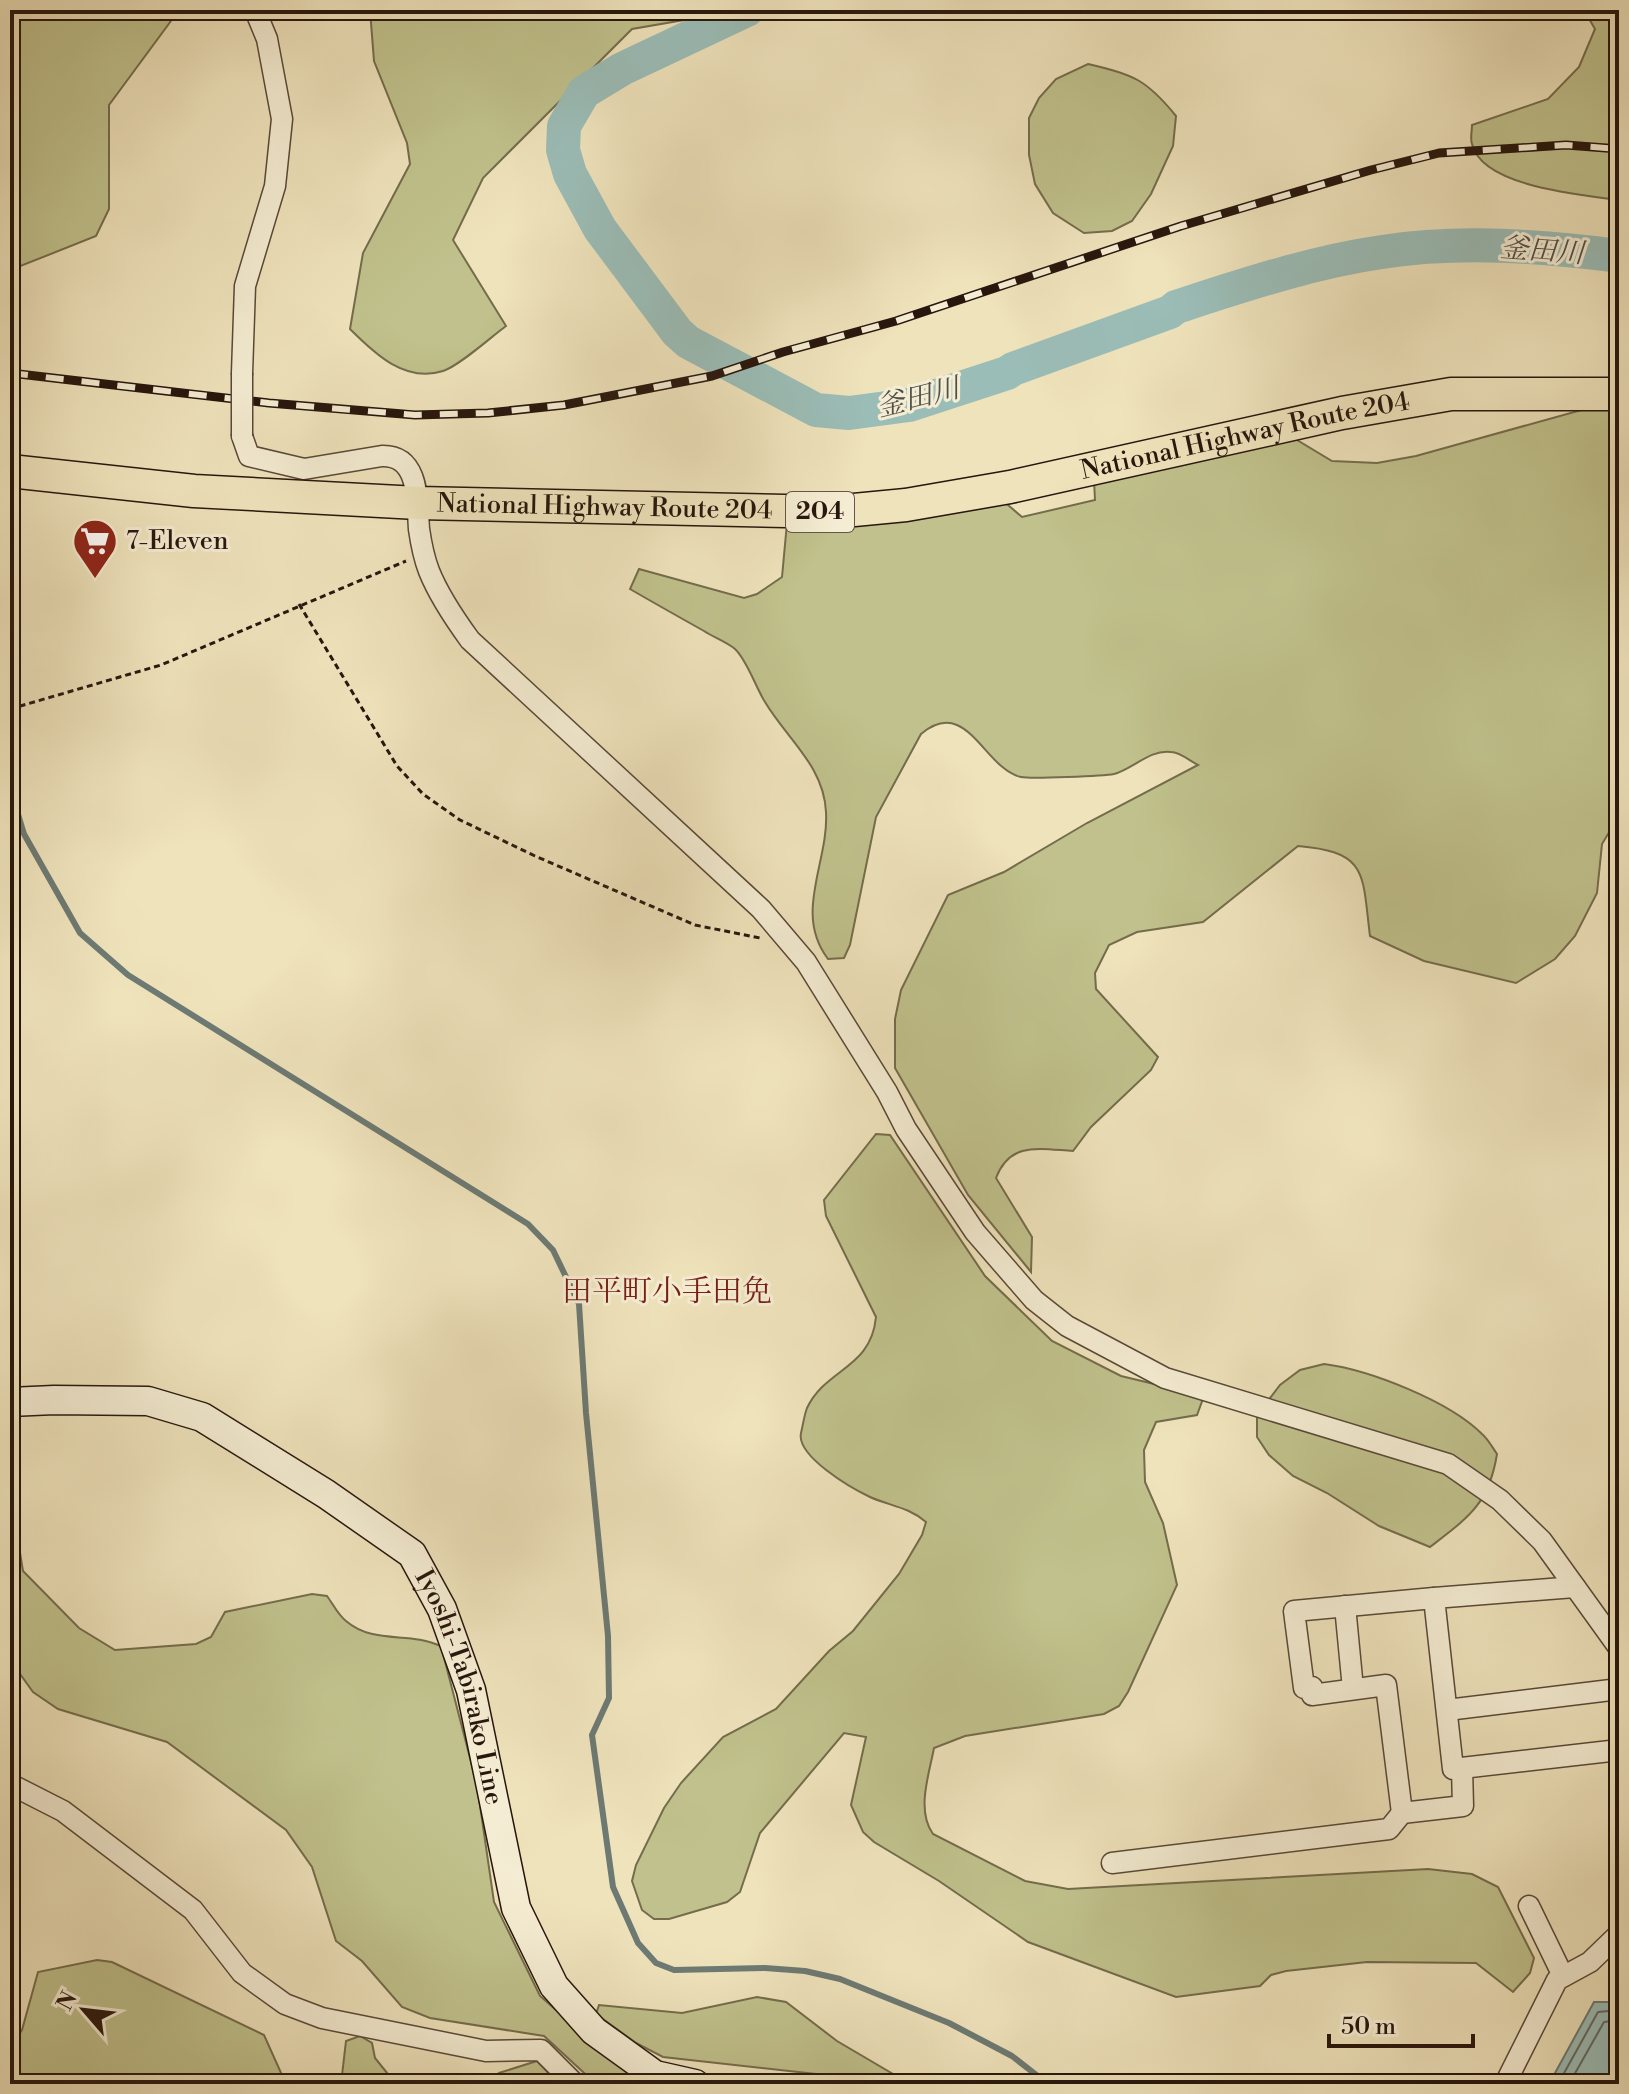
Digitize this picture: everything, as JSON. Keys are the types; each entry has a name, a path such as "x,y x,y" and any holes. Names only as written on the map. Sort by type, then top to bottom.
{"highway":[{"name":"National Highway Route 204","path":"10,471 194,491 418,503 833,512 906,505 1010,487 1342,413 1451,394 1619,394"}],"main road":[{"name":"Iyoshi-Tabirako Line","path":"10,1402 148,1401 202,1417 326,1494 412,1554 442,1609 471,1690 516,1908 554,1986 594,2031 655,2075 695,2084"}],"street":[{"path":"255,10 267,39 282,119 275,186 245,286 242,436 249,456 304,469 392,456 400,460 412,475 424,553 441,597 470,640 761,909 791,943 887,1092 906,1129 975,1232 1034,1300 1067,1326 1165,1378 1448,1464 1510,1510 1542,1541 1619,1648"},
{"path":"1402,1813 1386,1685 1312,1695 1312,1687 1304,1688 1294,1611 1575,1587"},
{"path":"1434,1598 1453,1769 1619,1750"},
{"path":"1345,1606 1353,1689"},
{"path":"1447,1710 1619,1689"},
{"path":"1112,1863 1389,1829 1402,1813 1463,1806 1462,1768"},
{"path":"10,1784 63,1811 193,1910 242,1973 285,2004 322,2018 486,2051 541,2050 575,2084"},
{"path":"1529,1906 1563,1976"},
{"path":"1505,2084 1557,1980 1590,1962 1619,1934"}],"path":[{"path":"10,709 161,665 424,553"},
{"path":"299,604 397,766 423,794 460,820 695,925 791,943"}],"green space":[{"path":"10,10 179,10 109,105 109,209 96,236 13,269 10,267"},
{"path":"370,10 694,10 684,20 632,29 483,178 453,240 506,326 457,363 429,374 403,370 392,364 350,329 363,253 410,164 407,143 374,61"},
{"path":"1584,10 1619,10 1619,200 1559,191 1513,179 1480,159 1471,142 1472,125 1548,99 1579,67 1595,29"},
{"path":"1088,64 1138,80 1176,116 1173,146 1151,194 1132,221 1112,231 1084,233 1053,213 1035,184 1029,155 1029,118 1039,98 1056,79"},
{"path":"1619,408 1619,816 1602,844 1597,893 1575,936 1555,959 1516,983 1424,961 1370,936 1362,882 1358,870 1350,861 1321,849 1298,846 1203,922 1137,932 1109,945 1095,973 1096,989 1158,1057 1151,1070 1091,1127 1073,1151 1027,1150 1009,1158 1002,1166 996,1178 1032,1237 1031,1272 968,1195 895,1068 895,1019 901,990 948,895 1004,872 1087,823 1198,765 1178,753 1163,752 1114,774 1021,777 996,761 963,728 951,723 937,724 921,734 876,817 850,945 844,958 828,959 818,942 813,924 815,887 826,831 824,796 819,781 765,702 735,649 630,589 639,569 744,598 757,594 782,577 787,523 1001,499 1022,517 1095,500 1094,480 1292,437 1332,461 1377,463 1416,456 1585,409"},
{"path":"876,1134 890,1135 985,1276 1052,1341 1121,1376 1204,1396 1197,1415 1156,1422 1144,1450 1145,1482 1163,1523 1177,1585 1128,1692 1119,1706 1104,1714 965,1736 934,1748 925,1803 925,1814 933,1834 1025,1881 1068,1889 1428,1869 1472,1874 1498,1887 1534,1958 1530,1973 1513,1992 1476,1963 1367,1962 1286,1971 1271,1975 1260,1986 1176,1997 1028,1942 863,1832 851,1805 866,1737 844,1733 760,1833 740,1892 727,1902 669,1919 654,1919 642,1910 632,1881 636,1865 664,1808 681,1783 723,1737 776,1709 829,1651 853,1631 899,1574 922,1535 926,1522 838,1479 816,1461 802,1442 806,1411 815,1395 857,1358 872,1334 876,1317 826,1216 824,1200"},
{"path":"1324,1364 1386,1380 1430,1399 1468,1422 1484,1436 1497,1454 1483,1497 1466,1518 1430,1547 1379,1526 1293,1476 1269,1455 1257,1437 1257,1415 1280,1385 1300,1370"},
{"path":"10,1492 23,1571 79,1628 115,1650 196,1644 211,1637 225,1612 312,1594 327,1596 340,1616 368,1633 417,1639 441,1646 477,1785 494,1902 540,1996 605,2053 664,2084 596,2084 544,2036 430,2018 402,2007 362,1961 336,1941 312,1867 286,1830 167,1742 58,1709 33,1692 10,1660"},
{"path":"97,1960 112,1962 264,2035 286,2084 10,2084 10,2047 22,2030 38,1972"},
{"path":"757,1997 786,2002 837,2041 910,2084 835,2084 816,2074 663,2057 636,2043 596,2014 599,2005 682,2013"},
{"path":"360,2036 372,2043 375,2058 396,2084 341,2084 346,2041"},
{"path":"537,2061 559,2084 487,2084 499,2073"}],"water":[{"path":"1594,2002 1619,2002 1619,2084 1549,2084"}],"waterway":[{"name":"釜田川","path":"747,10 622,69 584,92 564,126 563,150 570,174 600,229 677,332 688,342 816,410 849,413 909,405 1007,373 1170,312 1176,307 1278,275 1356,256 1411,248 1471,245 1560,249 1619,256"},
{"path":"10,788 24,834 80,933 128,975 528,1224 553,1250 579,1304 586,1413 608,1636 609,1698 592,1735 613,1887 638,1943 656,1963 674,1970 765,1968 805,1971 840,1979 949,2023 1012,2056 1048,2084"}],"railway":[{"path":"10,373 269,403 415,415 488,413 564,405 712,376 783,352 896,321 1181,226 1439,153 1566,145 1619,149"}],"place":[{"name":"7-Eleven","path":"95,580"}],"district":[{"name":"田平町小手田免","path":"667,1292"}]}
